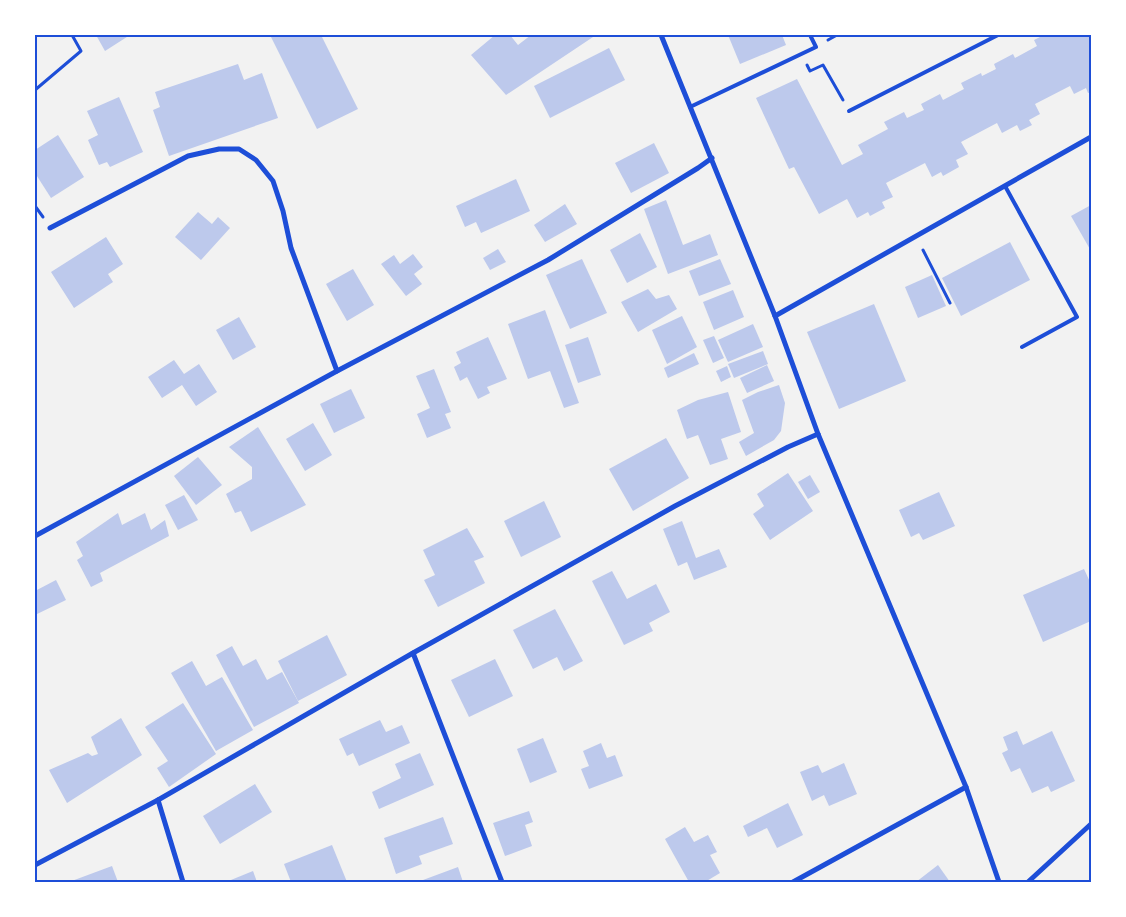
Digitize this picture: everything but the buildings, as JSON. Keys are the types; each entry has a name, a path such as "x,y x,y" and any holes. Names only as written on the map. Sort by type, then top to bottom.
{"street":[{"path":"661,35 775,316 818,434 966,787 999,882"},
{"path":"775,316 1091,137"},
{"path":"50,228 188,156 219,149 240,149 256,160 273,181 283,211 291,248 337,372"},
{"path":"35,536 548,260 712,158"},
{"path":"35,865 158,800 413,653 675,506 788,447 818,434"},
{"path":"413,653 502,882"},
{"path":"793,882 966,787"},
{"path":"158,800 182,882"},
{"path":"1028,882 1091,824"}],"lane":[{"path":"690,106 816,47 810,35"},
{"path":"849,111 998,35"},
{"path":"1005,186 1077,317 1022,347"}],"path":[{"path":"35,90 81,51 72,35"},
{"path":"823,64 849,111"},
{"path":"922,248 950,303"}]}
